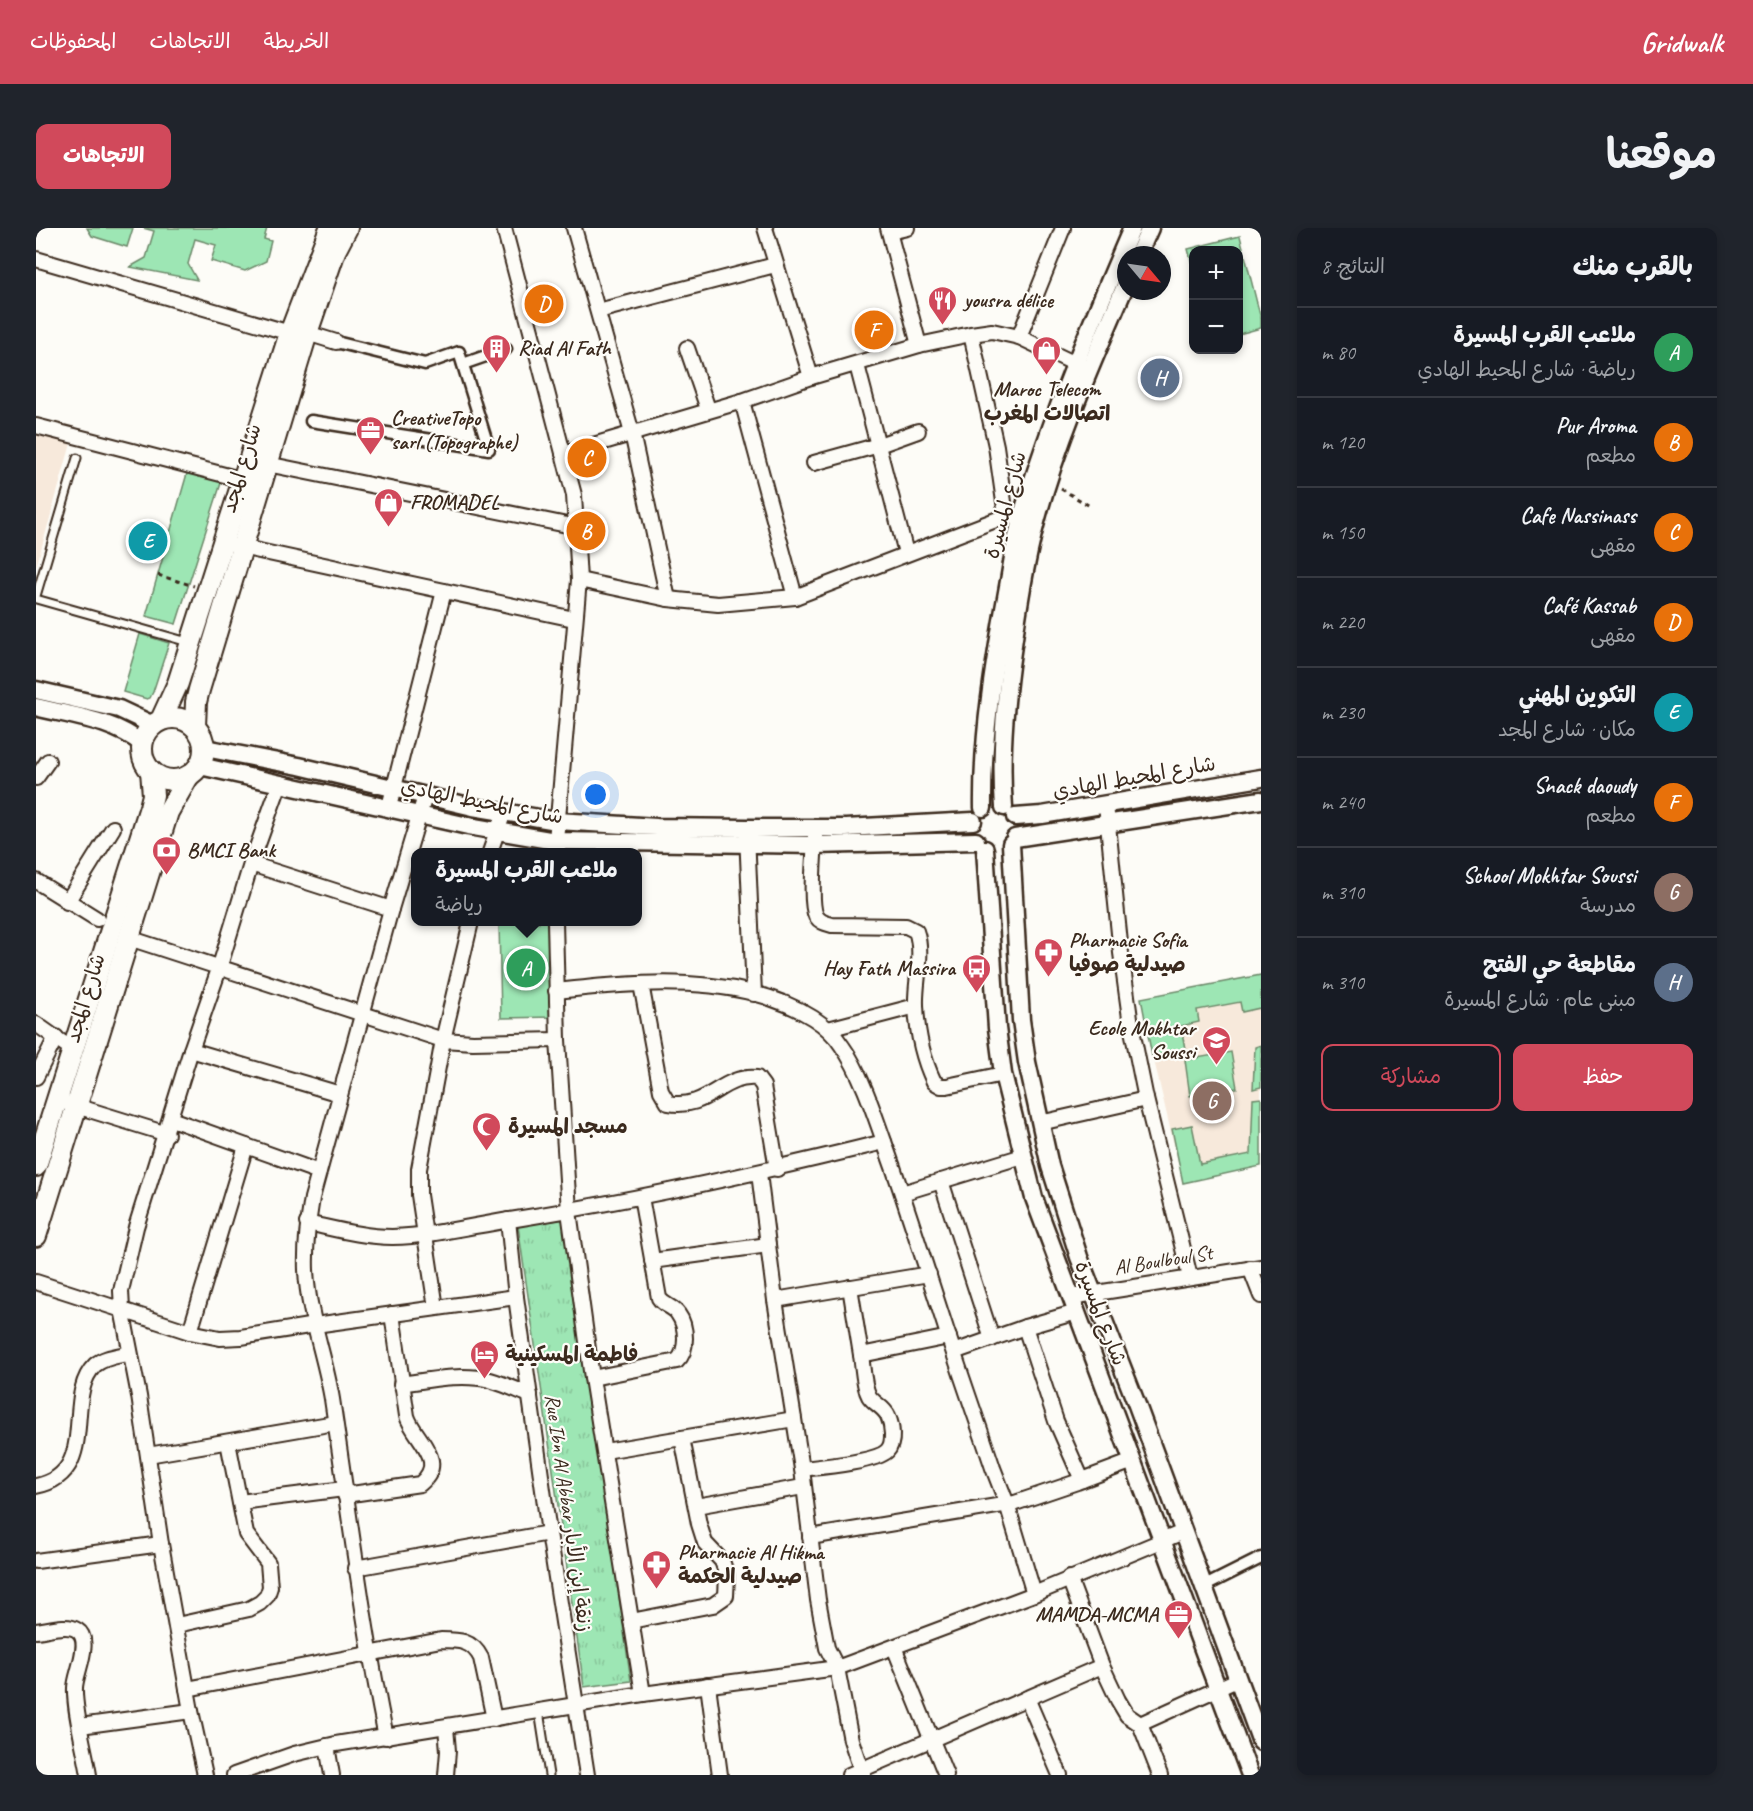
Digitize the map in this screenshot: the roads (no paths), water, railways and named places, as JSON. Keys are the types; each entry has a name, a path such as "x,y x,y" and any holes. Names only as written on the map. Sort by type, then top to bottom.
{"main road":[{"name":"شارع المجد","path":"157,723 173,696 191,643 267,465 299,333 330,228"},
{"name":"شارع المجد","path":"195,726 196,702 233,545 243,480 299,333 347,228"},
{"path":"171,718 181,719 195,726 200,733 197,764 169,780 151,771 145,763 142,744 157,723 171,718"},
{"name":"شارع المجد","path":"36,1236 168,812 197,764"},
{"name":"شارع المجد","path":"36,1166 151,801 153,783 151,771"}],"street":[{"path":"505,228 574,495 577,526 579,580 555,847"},
{"path":"574,228 632,433 668,600"},
{"path":"765,228 811,377"},
{"path":"907,228 889,230 919,345"},
{"path":"1019,337 1063,228"},
{"name":"شارع المسيرة","path":"1009,812 1001,758 1014,636 1022,516 1049,482 1082,367 1132,228"},
{"path":"1142,246 1150,228"},
{"path":"36,259 299,333 425,364 459,352 489,449 311,421"},
{"path":"598,311 776,265"},
{"name":"شارع المسيرة","path":"978,814 988,709 1022,516 1043,448 1118,300"},
{"path":"563,454 919,345 970,334 992,331 1019,337 1082,367"},
{"path":"579,580 668,600 718,604 795,597 906,553 1022,516 996,446 970,334"},
{"path":"687,348 708,410"},
{"path":"463,364 506,349"},
{"path":"857,364 906,553"},
{"path":"742,401 795,597"},
{"path":"36,426 243,480"},
{"path":"814,463 879,445 918,431"},
{"path":"267,465 577,526"},
{"path":"233,545 574,620"},
{"path":"389,807 444,591"},
{"path":"36,690 119,709 157,723"},
{"path":"36,707 112,726 142,744"},
{"path":"36,778 48,761"},
{"name":"شارع المحيط الهادي","path":"197,764 497,831 555,847 748,836 815,828 906,826 978,814"},
{"name":"شارع المحيط الهادي","path":"197,764 299,766 424,796 557,821 657,827 815,845 980,845"},
{"name":"شارع المحيط الهادي","path":"1009,812 1042,815 1261,778"},
{"path":"205,1775 161,1544 122,1309 121,1291 136,1227 251,864 280,783"},
{"path":"386,1737 356,1568 328,1378 315,1324 306,1271 307,1223 340,1094 424,796"},
{"name":"شارع المحيط الهادي","path":"1013,841 1261,800"},
{"path":"993,805 1009,812 1018,826 1013,841 999,850 980,845 972,831 978,814 993,805"},
{"path":"1106,805 1122,963 1131,1025 1146,1099 1190,1277"},
{"path":"491,848 504,812"},
{"path":"67,902 113,828"},
{"path":"815,828 814,910 817,917 823,923 832,925 906,926 916,931 919,948 916,1006 922,1046 931,1076 937,1085 947,1086 1003,1074"},
{"path":"748,836 754,994"},
{"name":"شارع المسيرة","path":"1013,841 1021,1020 1040,1124 1064,1214 1261,1742"},
{"name":"شارع المسيرة","path":"980,845 1003,1074 1034,1198 1250,1775"},
{"path":"251,864 391,909"},
{"path":"36,881 97,919"},
{"path":"436,1308 419,1195 419,1169 443,1040 470,926"},
{"path":"555,926 558,1040 569,1211 592,1378 643,1694"},
{"path":"129,938 443,1040 473,1042 558,1040"},
{"path":"556,991 613,984 730,988 754,994 803,1013 828,1029 843,1046 855,1068 902,1192 1007,1504 1034,1594"},
{"path":"641,984 661,1091 668,1103 677,1105 699,1101 731,1081 744,1077 757,1078 763,1086 777,1169"},
{"path":"828,1029 916,1006"},
{"path":"36,1024 73,1050"},
{"path":"36,1077 56,1037"},
{"path":"192,1050 340,1094"},
{"path":"1040,1124 1146,1099"},
{"path":"57,1100 167,1134"},
{"path":"171,1119 319,1172"},
{"path":"307,1223 373,1236 424,1234 641,1197 777,1169 884,1142"},
{"path":"190,1332 246,1146"},
{"path":"902,1192 1023,1156"},
{"path":"759,1173 775,1300 802,1470 824,1633 827,1648 837,1668 858,1773 931,1738 1102,1665"},
{"path":"941,1181 992,1339"},
{"path":"592,1378 666,1364 682,1357 685,1342 680,1315 662,1303 659,1298 641,1197"},
{"name":"Rue Ibn Al Abbar زنقة إبن الأبار","path":"508,1220 516,1297 549,1533 587,1775"},
{"path":"652,1261 768,1245"},
{"path":"1256,1268 1261,1296"},
{"name":"Al Boulboul St","path":"954,1352 1025,1327 1074,1304 1092,1292 1256,1268"},
{"path":"775,1300 929,1275"},
{"path":"36,1282 190,1332 220,1338 241,1337 315,1324 516,1297"},
{"path":"802,1470 882,1455 889,1449 892,1439 887,1413 869,1395 850,1287"},
{"path":"240,1502 420,1484 426,1479 429,1472 430,1452 410,1426 401,1383 392,1314"},
{"path":"1025,1327 1056,1421 1082,1480"},
{"path":"861,1355 949,1337"},
{"path":"36,1486 51,1482 60,1476 73,1454 78,1435 84,1388 94,1366 101,1360 130,1353"},
{"path":"401,1383 477,1378 491,1380 530,1395"},
{"path":"605,1451 794,1419"},
{"path":"148,1455 335,1423"},
{"path":"631,1621 713,1605 726,1596 728,1586 722,1561 705,1543 682,1438"},
{"path":"177,1625 249,1609 267,1596 270,1587 268,1563 246,1534 228,1442"},
{"path":"810,1537 1007,1504 1133,1461"},
{"path":"696,1506 803,1486"},
{"path":"234,1775 294,1754 327,1746 643,1694 837,1668 1034,1594 1183,1532"},
{"path":"356,1568 549,1533"},
{"path":"36,1561 161,1544"},
{"path":"1203,1587 1261,1558"},
{"path":"1069,1578 1102,1665 1124,1712 1140,1724 1160,1775"},
{"path":"36,1631 64,1627 77,1629 80,1633 83,1658 74,1689 89,1775"},
{"path":"187,1689 441,1640 467,1642 477,1649 494,1719"},
{"path":"894,1647 946,1775"},
{"path":"1140,1724 1237,1680"},
{"path":"708,1685 720,1775"},
{"path":"1027,1698 1060,1775"},
{"path":"80,1726 191,1711"},
{"path":"446,1727 446,1775"},
{"path":"327,1746 332,1775"}],"lane":[{"path":"77,458 36,598 191,643"},
{"path":"539,1711 549,1775"}],"place":[{"name":"Café Kassab","path":"544,304"},
{"name":"yousra délice","path":"943,326"},
{"name":"Snack daoudy","path":"874,330"},
{"name":"Riad Al Fath","path":"497,374"},
{"name":"Maroc Telecom اتصالات المغرب","path":"1047,376"},
{"name":"مقاطعة حي الفتح","path":"1160,378"},
{"name":"CreativeTopo sarl (Topographe)","path":"370,456"},
{"name":"Cafe Nassinass","path":"587,458"},
{"name":"FROMADEL","path":"389,528"},
{"name":"Pur Aroma","path":"586,531"},
{"name":"التكوين المهني","path":"148,541"},
{"name":"BMCI Bank","path":"166,876"},
{"name":"ملاعب القرب المسيرة","path":"526,968"},
{"name":"Pharmacie Sofia صيدلية صوفيا","path":"1048,978"},
{"name":"Hay Fath Massira","path":"976,994"},
{"name":"Ecole Mokhtar Soussi","path":"1216,1066"},
{"name":"School Mokhtar Soussi","path":"1212,1101"},
{"name":"مسجد المسيرة","path":"487,1152"},
{"name":"فاطمة المسكينية","path":"484,1380"},
{"name":"Pharmacie Al Hikma صيدلية الحكمة","path":"657,1590"},
{"name":"MAMDA-MCMA","path":"1179,1640"}]}
